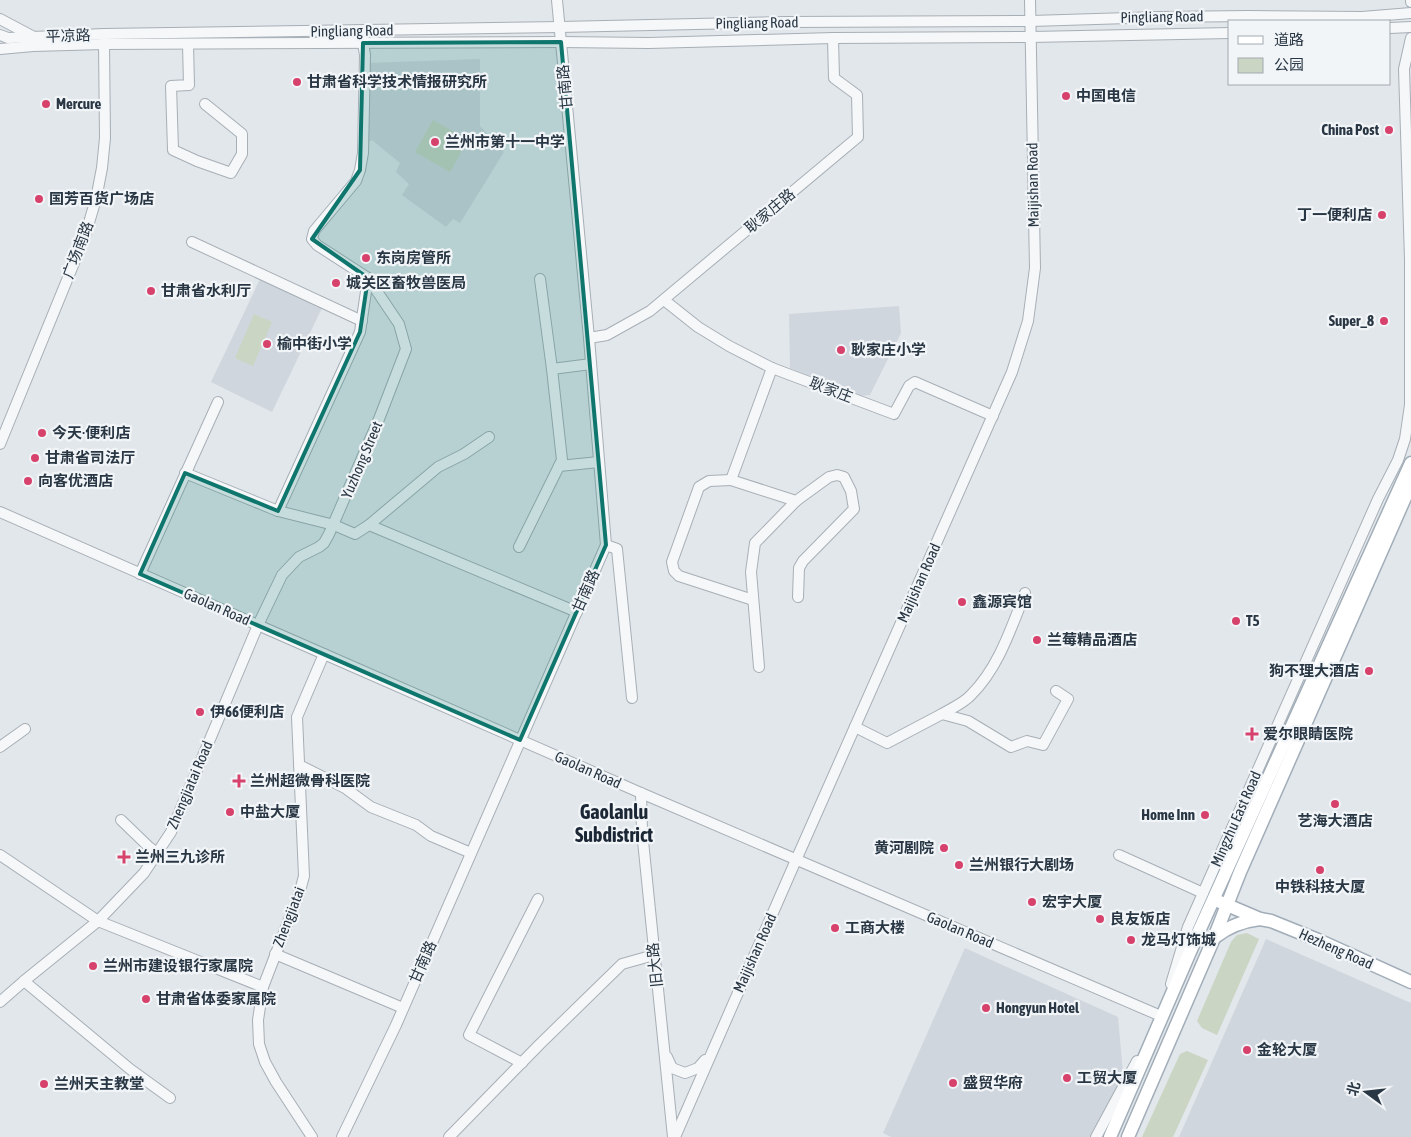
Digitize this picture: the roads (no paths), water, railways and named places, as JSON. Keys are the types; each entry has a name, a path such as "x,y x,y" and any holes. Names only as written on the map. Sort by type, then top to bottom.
{"main road":[{"name":"Mingzhu East Road","path":"1110,1137 1208,897 1411,462"},
{"name":"Mingzhu East Road","path":"1128,1137 1178,1024 1240,872 1411,484"},
{"name":"Hezheng Road","path":"1208,897 1260,919 1271,921 1318,940 1411,982"},
{"name":"Hezheng Road","path":"1214,938 1234,925 1260,919"},
{"name":"Gaolan Road","path":"1161,1016 1178,1024"}],"street":[{"name":"甘南路","path":"342,1137 403,1008 606,545 589,338 557,0"},
{"name":"Maijishan Road","path":"674,1137 993,416 1012,372 1028,321 1034,268 1030,0"},
{"name":"Pingliang Road","path":"362,31 787,22 1030,21 1160,17 1362,16 1411,13"},
{"path":"0,19 33,37"},
{"path":"1391,28 1411,27"},
{"name":"平凉路","path":"33,37 362,31"},
{"name":"Yuzhong Street","path":"258,626 282,575 299,557 324,543 334,525 379,419 406,349 399,324 368,278 317,245 312,239 314,231 356,181 360,170 365,55 362,31"},
{"name":"Pingliang Road","path":"0,49 104,44 648,43 833,38 1228,33"},
{"path":"0,35 8,38 33,37"},
{"name":"耿家庄路","path":"589,338 607,335 650,311 858,137 857,96 834,78 833,38"},
{"name":"Mingzhu East Road","path":"1208,897 1378,499 1398,460 1405,439 1410,405 1410,259 1404,69 1411,38"},
{"name":"广场南路","path":"0,444 85,236 96,199 102,168 104,138 104,44"},
{"path":"188,44 189,85 171,86 173,150 197,161 231,172 242,154 242,134 205,104"},
{"path":"192,242 362,320"},
{"path":"278,511 360,332 368,278"},
{"path":"519,547 562,460 540,279"},
{"name":"耿家庄","path":"664,300 698,327 729,346 772,368 894,414 909,386 915,382 993,416"},
{"path":"552,369 591,364"},
{"path":"732,480 772,368"},
{"path":"140,574 218,402"},
{"path":"185,473 278,511 334,525 355,534 369,525 438,467 464,454 489,437"},
{"path":"559,466 599,462"},
{"path":"758,667 751,572 755,543 796,501 829,478 836,475 844,477 851,491 854,509 803,561 799,568 798,597"},
{"path":"754,600 679,576 674,571 672,562 699,487 709,481 732,480 796,501"},
{"path":"1378,499 1391,505"},
{"name":"Gaolan Road","path":"0,512 641,793 1161,1016"},
{"path":"369,525 576,612"},
{"path":"606,545 617,549 632,698"},
{"path":"855,727 887,743 942,714 970,696 1000,655 1025,593"},
{"name":"Zhengjiatai Road","path":"0,1002 24,980 98,921 144,873 171,832 258,626"},
{"name":"Zhengjiatai","path":"312,1137 265,1062 259,1044 258,1020 262,987 300,891 304,876 297,717 324,654"},
{"path":"942,714 968,721 1011,747 1026,741 1043,745 1068,699 1056,691"},
{"path":"0,748 25,729"},
{"path":"299,765 345,788 371,807 416,825 431,836 471,853"},
{"name":"旧大路","path":"641,793 642,831 674,1137"},
{"path":"121,820 149,848 157,853"},
{"path":"0,855 98,921 262,987"},
{"path":"1119,855 1208,897"},
{"path":"522,1063 469,1035 538,898"},
{"path":"275,954 403,1008"},
{"path":"449,1137 622,964 654,955"},
{"path":"24,980 123,1063 170,1098"},
{"path":"1096,1137 1161,1016"},
{"path":"663,1040 672,1068 685,1073 692,1071 702,1064 718,1040"}],"place":[{"name":"甘肃省科学技术情报研究所","path":"297,82"},
{"name":"中国电信","path":"1066,96"},
{"name":"Mercure","path":"46,104"},
{"name":"China Post","path":"1389,130"},
{"name":"兰州市第十一中学","path":"435,142"},
{"name":"国芳百货广场店","path":"39,199"},
{"name":"丁一便利店","path":"1382,215"},
{"name":"东岗房管所","path":"366,258"},
{"name":"城关区畜牧兽医局","path":"336,283"},
{"name":"甘肃省水利厅","path":"151,291"},
{"name":"Super_8","path":"1384,321"},
{"name":"榆中街小学","path":"267,344"},
{"name":"耿家庄小学","path":"841,350"},
{"name":"今天·便利店","path":"42,433"},
{"name":"甘肃省司法厅","path":"35,458"},
{"name":"向客优酒店","path":"28,481"},
{"name":"鑫源宾馆","path":"962,602"},
{"name":"T5","path":"1236,621"},
{"name":"兰莓精品酒店","path":"1037,640"},
{"name":"狗不理大酒店","path":"1369,671"},
{"name":"伊66便利店","path":"200,712"},
{"name":"爱尔眼睛医院","path":"1252,734"},
{"name":"兰州超微骨科医院","path":"239,781"},
{"name":"艺海大酒店","path":"1335,804"},
{"name":"中盐大厦","path":"230,812"},
{"name":"Home Inn","path":"1205,815"},
{"name":"黄河剧院","path":"944,848"},
{"name":"兰州三九诊所","path":"124,857"},
{"name":"兰州银行大剧场","path":"959,865"},
{"name":"中铁科技大厦","path":"1320,870"},
{"name":"宏宇大厦","path":"1032,902"},
{"name":"良友饭店","path":"1100,919"},
{"name":"工商大楼","path":"835,928"},
{"name":"龙马灯饰城","path":"1131,940"},
{"name":"兰州市建设银行家属院","path":"93,966"},
{"name":"甘肃省体委家属院","path":"146,999"},
{"name":"Hongyun Hotel","path":"986,1008"},
{"name":"金轮大厦","path":"1247,1050"},
{"name":"工贸大厦","path":"1067,1078"},
{"name":"盛贸华府","path":"953,1083"},
{"name":"兰州天主教堂","path":"44,1084"}],"district":[{"name":"Gaolanlu Subdistrict","path":"614,824"}]}
